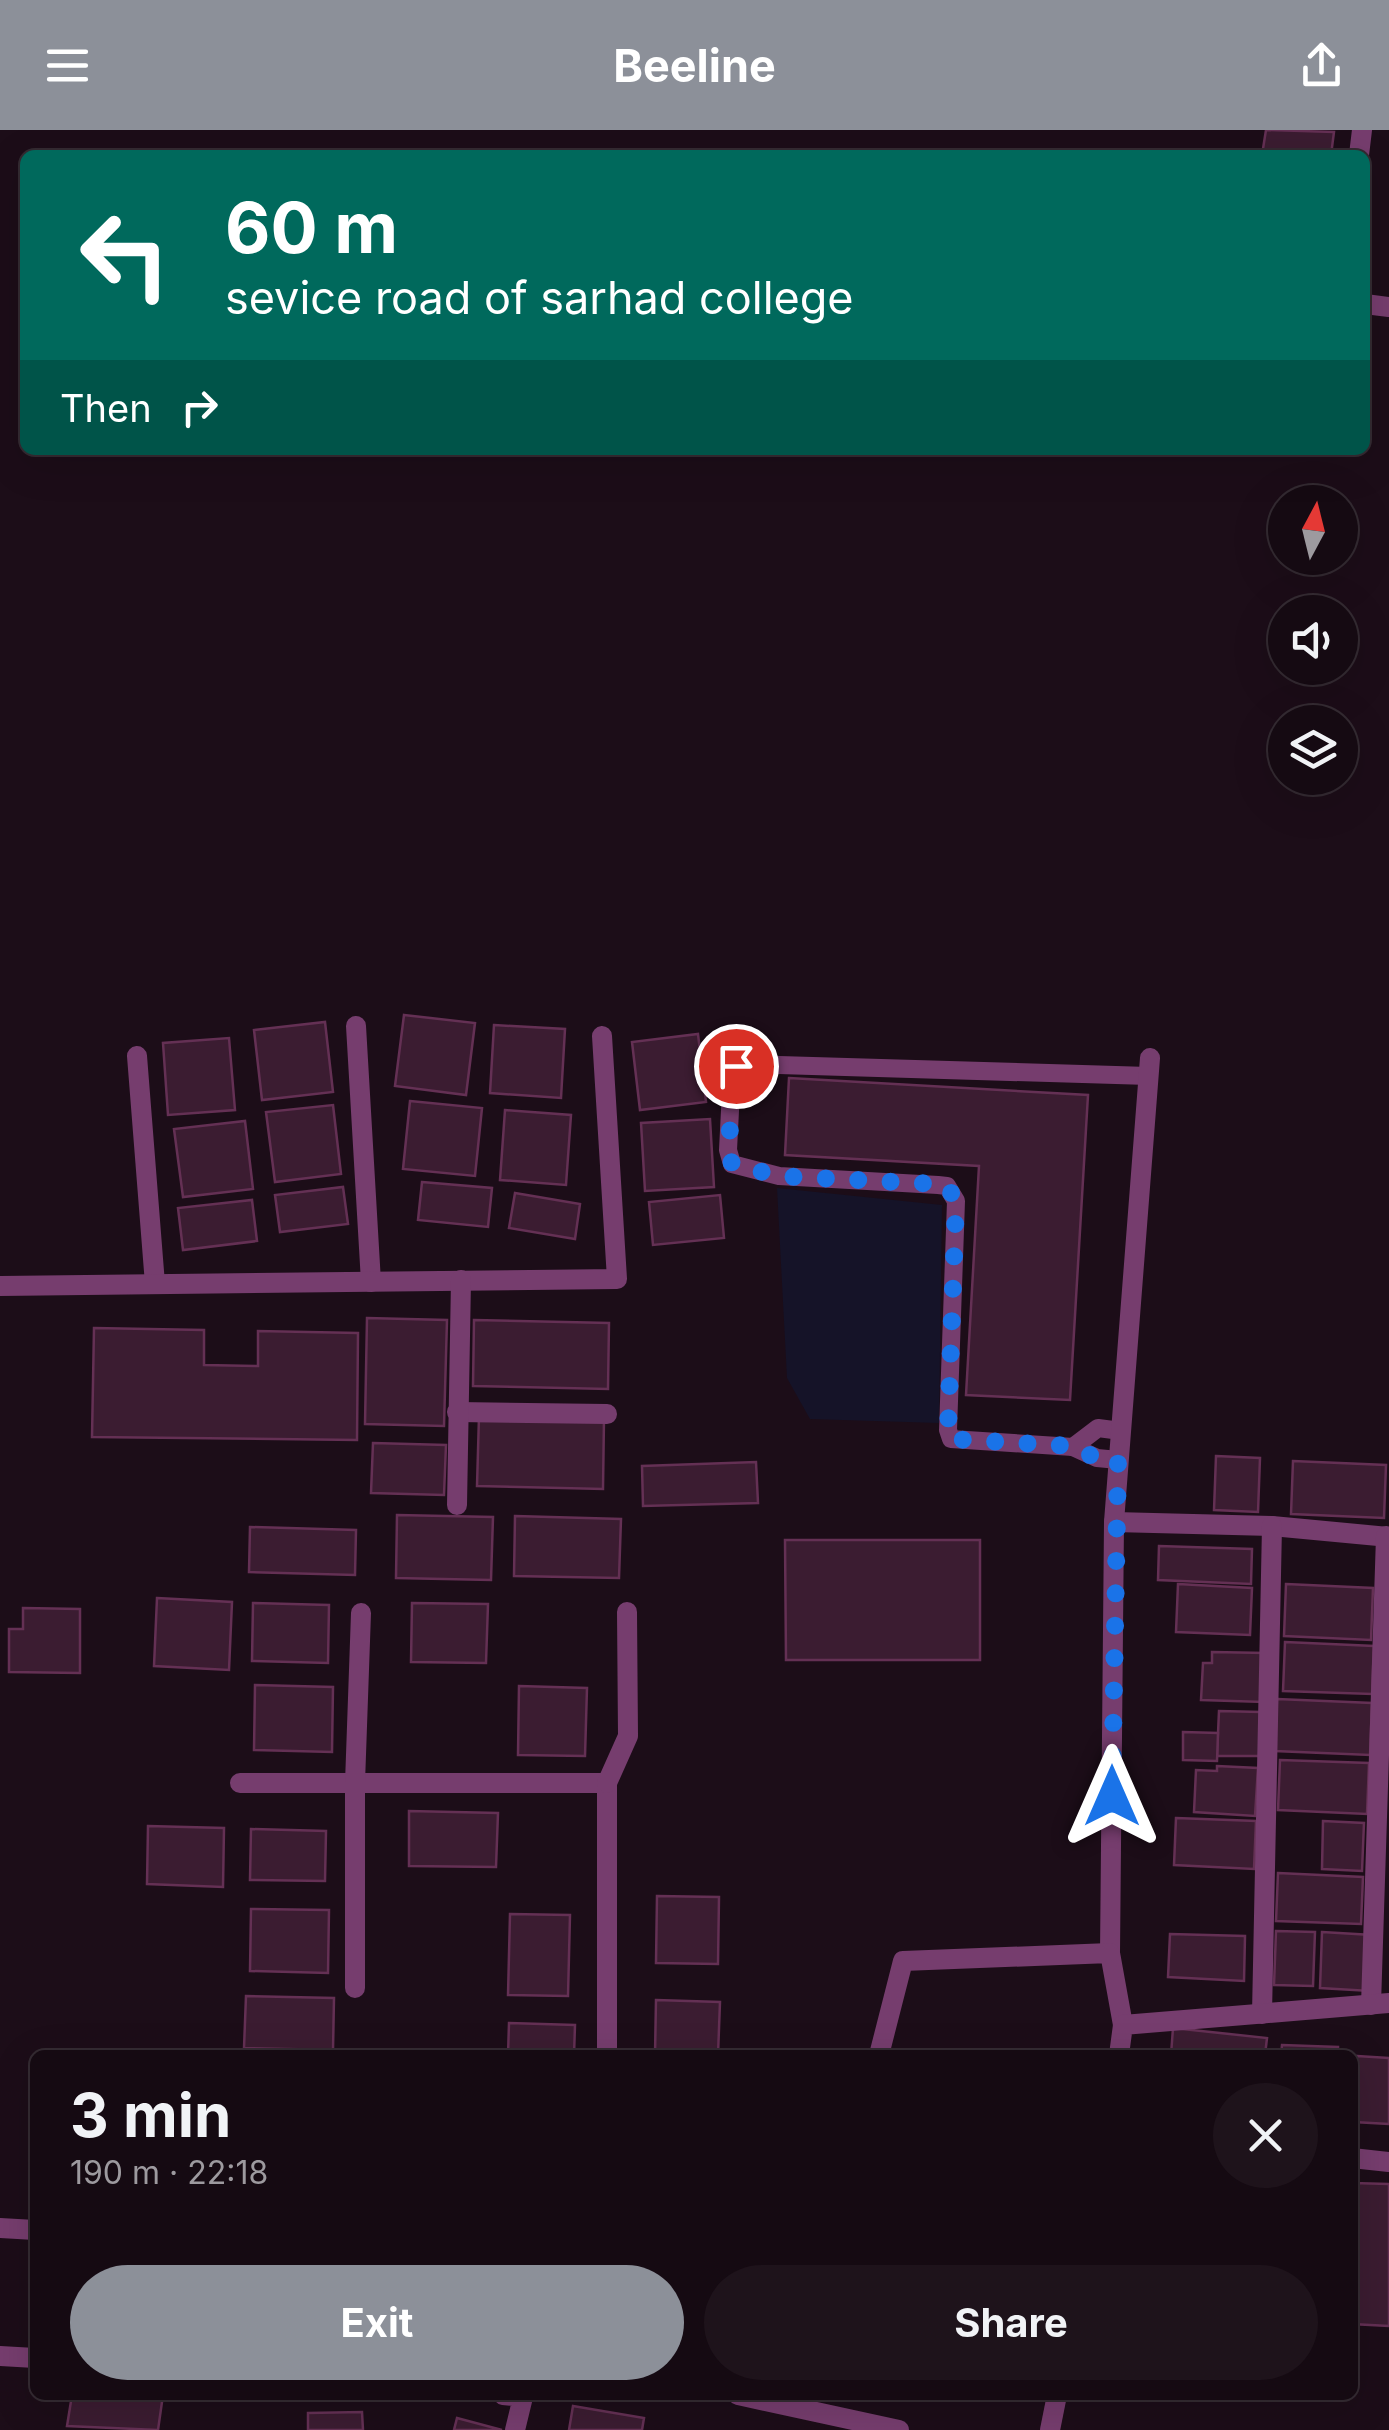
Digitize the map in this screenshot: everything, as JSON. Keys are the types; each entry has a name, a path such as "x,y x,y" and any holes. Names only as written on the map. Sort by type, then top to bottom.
{"street":[{"path":"356,1026 371,1282"},
{"path":"0,1286 617,1279 602,1036"},
{"path":"137,1056 156,1284"},
{"path":"1120,2050 1124,2025 1110,1953 1114,1522 1150,1067"},
{"path":"457,1505 460,1280"},
{"path":"457,1412 608,1414"},
{"path":"1114,1522 1272,1526 1387,1536 1380,2004 1124,2025"},
{"path":"1262,2014 1272,1526"},
{"path":"607,2050 607,1783 628,1736 628,1612"},
{"path":"355,1988 354,1783 362,1613"},
{"path":"240,1782 607,1783"},
{"path":"879,2050 903,1960 1110,1953"},
{"path":"1358,2159 1389,2162"},
{"path":"0,2228 30,2230"},
{"path":"0,2356 30,2358"},
{"path":"515,2430 521,2400"},
{"path":"761,2400 900,2430"},
{"path":"1050,2430 1056,2400"}],"lane":[{"path":"1118,1460 1096,1458 1072,1446 952,1439 948,1430 956,1201 952,1192 938,1184 778,1176 732,1164 728,1150 732,1071 742,1064 1150,1067"},
{"path":"1072,1446 1098,1428 1120,1431"}],"shaded area":[{"path":"777,1188 942,1205 939,1423 810,1419 787,1378"}],"building":[{"path":"1266,130 1334,132 1332,150 1263,150"},
{"path":"404,1015 475,1023 466,1095 395,1086"},
{"path":"325,1022 333,1092 262,1100 254,1030"},
{"path":"494,1025 565,1029 561,1098 490,1093"},
{"path":"698,1034 706,1102 640,1110 632,1042"},
{"path":"229,1038 235,1110 168,1115 163,1043"},
{"path":"789,1078 1088,1095 1070,1400 966,1395 979,1166 785,1155"},
{"path":"410,1101 482,1108 475,1176 403,1169"},
{"path":"333,1105 341,1174 275,1182 266,1112"},
{"path":"505,1110 571,1115 566,1185 500,1180"},
{"path":"710,1119 714,1187 645,1191 641,1123"},
{"path":"245,1121 253,1189 183,1197 174,1129"},
{"path":"422,1182 492,1188 488,1227 418,1220"},
{"path":"343,1187 348,1224 280,1232 275,1195"},
{"path":"515,1193 580,1204 575,1239 509,1228"},
{"path":"720,1195 724,1238 653,1245 649,1202"},
{"path":"252,1200 257,1241 183,1250 178,1208"},
{"path":"367,1318 447,1320 444,1426 365,1424"},
{"path":"474,1320 609,1323 608,1389 473,1386"},
{"path":"94,1328 204,1330 204,1365 258,1366 258,1331 358,1333 357,1440 92,1437"},
{"path":"479,1416 604,1418 603,1489 477,1486"},
{"path":"373,1443 446,1445 444,1495 371,1493"},
{"path":"1216,1456 1260,1458 1258,1512 1214,1510"},
{"path":"1293,1461 1386,1465 1384,1518 1291,1514"},
{"path":"756,1462 758,1503 643,1506 642,1466"},
{"path":"397,1515 493,1517 491,1580 396,1578"},
{"path":"515,1516 621,1519 619,1578 514,1576"},
{"path":"250,1527 356,1530 355,1575 249,1572"},
{"path":"785,1540 980,1540 980,1660 786,1660"},
{"path":"1159,1546 1252,1549 1251,1584 1158,1580"},
{"path":"1178,1584 1252,1588 1250,1635 1176,1632"},
{"path":"1286,1584 1373,1588 1371,1640 1284,1636"},
{"path":"157,1598 232,1602 229,1670 154,1666"},
{"path":"253,1603 329,1605 328,1663 252,1661"},
{"path":"412,1603 488,1604 486,1663 411,1662"},
{"path":"23,1608 80,1609 80,1673 9,1672 9,1629 23,1629"},
{"path":"1285,1642 1374,1646 1372,1694 1283,1691"},
{"path":"1212,1652 1266,1653 1264,1702 1201,1700 1203,1663 1212,1663"},
{"path":"255,1685 333,1687 332,1752 254,1750"},
{"path":"519,1686 587,1688 585,1756 518,1755"},
{"path":"1277,1699 1372,1703 1370,1755 1275,1751"},
{"path":"1219,1711 1261,1712 1261,1756 1217,1756"},
{"path":"1183,1732 1218,1733 1217,1761 1183,1760"},
{"path":"1280,1760 1369,1763 1367,1814 1278,1810"},
{"path":"1217,1766 1258,1768 1255,1816 1194,1812 1196,1770 1217,1771"},
{"path":"409,1811 498,1813 496,1867 409,1866"},
{"path":"1176,1818 1256,1821 1254,1869 1174,1865"},
{"path":"1323,1821 1364,1823 1362,1871 1322,1869"},
{"path":"148,1826 224,1828 223,1887 147,1884"},
{"path":"251,1829 326,1831 325,1881 250,1880"},
{"path":"1278,1873 1363,1877 1361,1924 1276,1921"},
{"path":"657,1896 719,1897 718,1964 656,1963"},
{"path":"251,1909 329,1910 328,1973 250,1971"},
{"path":"510,1914 570,1915 568,1996 508,1995"},
{"path":"1276,1931 1315,1932 1313,1986 1274,1985"},
{"path":"1322,1932 1372,1935 1370,1991 1320,1988"},
{"path":"1170,1934 1245,1936 1244,1981 1168,1977"},
{"path":"246,1996 334,1998 333,2050 244,2048"},
{"path":"656,2000 720,2002 718,2050 655,2050"},
{"path":"509,2023 575,2025 574,2050 508,2050"},
{"path":"1173,2028 1267,2038 1266,2050 1171,2050"},
{"path":"1282,2045 1338,2047 1338,2050 1282,2050"},
{"path":"1358,2056 1389,2058 1389,2124 1358,2122"},
{"path":"1358,2183 1389,2184 1389,2326 1358,2324"},
{"path":"71,2400 162,2400 158,2430 67,2426"},
{"path":"573,2406 644,2418 642,2430 569,2430"},
{"path":"362,2412 363,2430 308,2430 308,2413"},
{"path":"457,2418 502,2430 454,2430"}],"route":[{"path":"736,1066 732,1071 728,1150 732,1164 744,1171 938,1184 952,1192 956,1201 948,1435 952,1439 1072,1446 1096,1458 1118,1460 1112,1796"}]}
